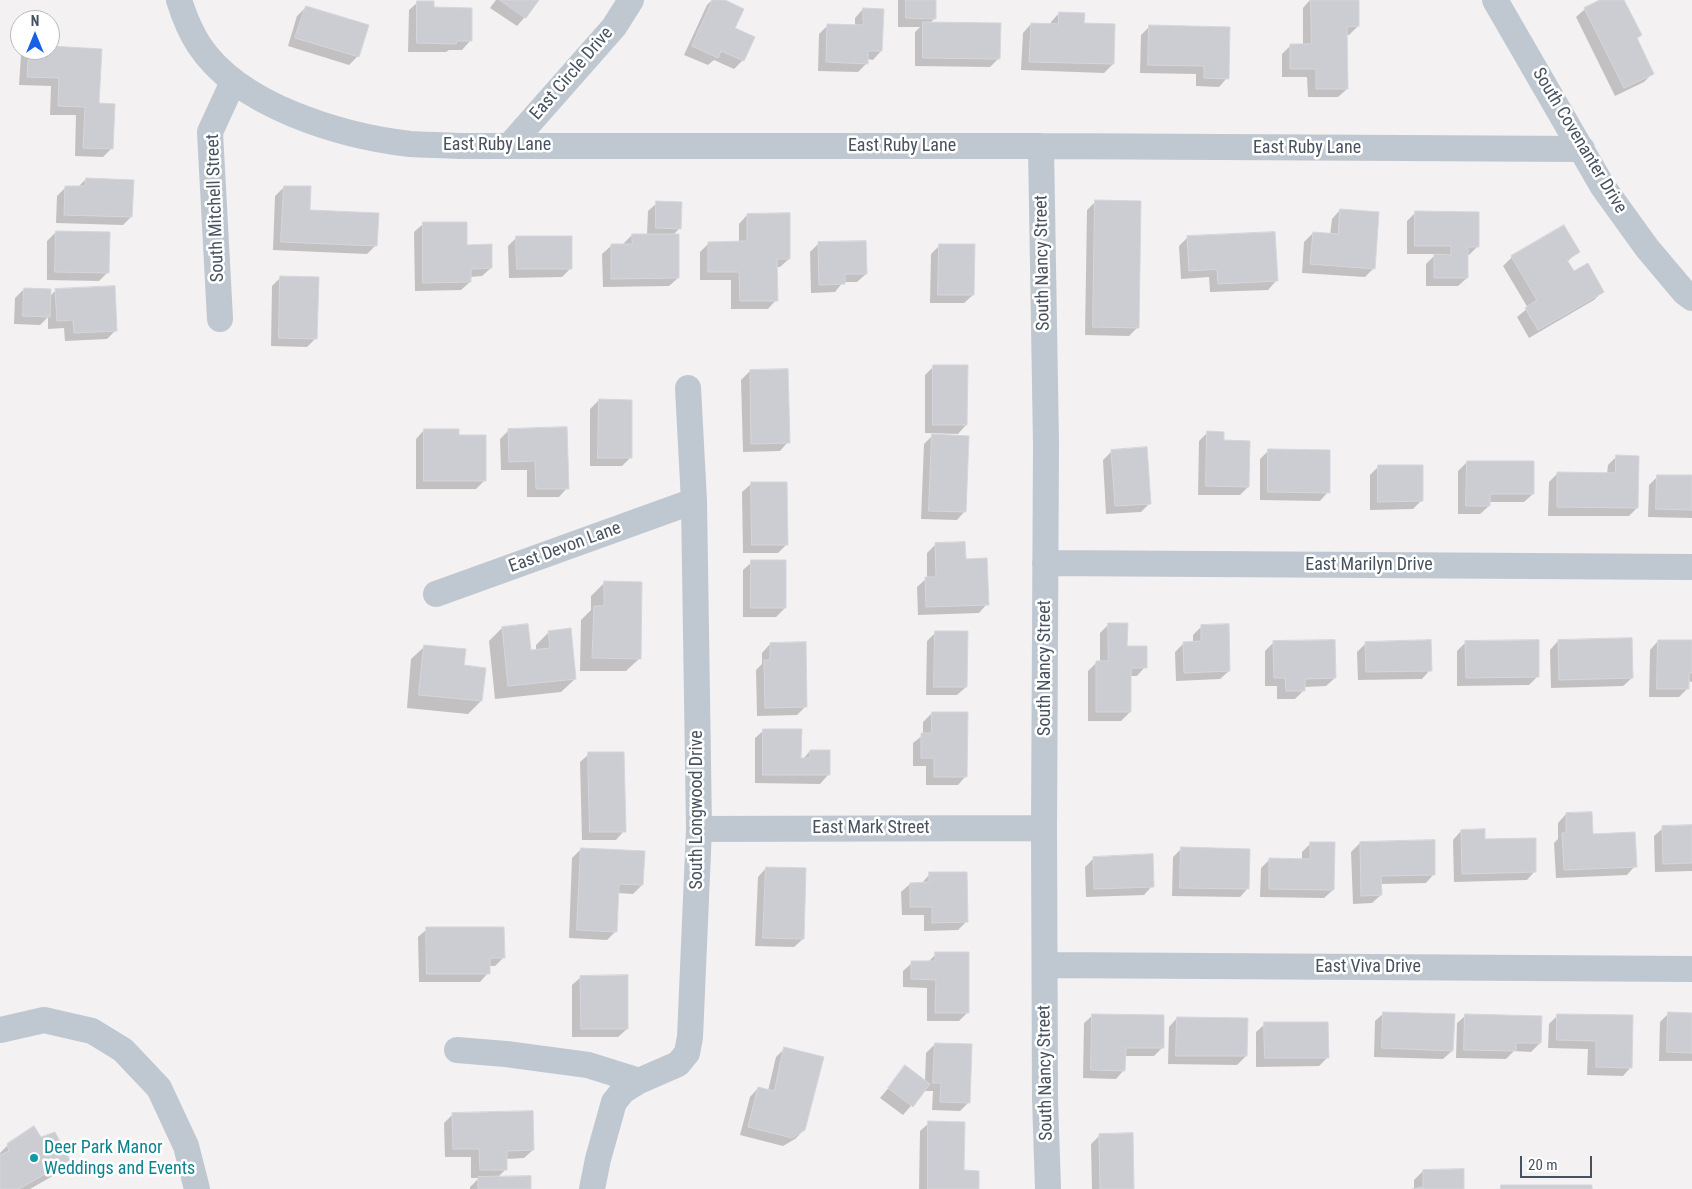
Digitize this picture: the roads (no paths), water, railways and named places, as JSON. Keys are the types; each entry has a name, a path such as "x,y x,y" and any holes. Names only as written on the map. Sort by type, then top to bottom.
{"street":[{"path":"179,0 186,23 200,46 233,82"},
{"name":"East Circle Drive","path":"510,145 614,27 631,0"},
{"name":"South Covenanter Drive","path":"1495,0 1603,187 1647,248 1684,292 1692,298"},
{"name":"East Ruby Lane","path":"233,82 277,108 345,131 410,144 1582,149"},
{"name":"South Mitchell Street","path":"220,319 210,132 233,82"},
{"name":"South Nancy Street","path":"1041,146 1046,444 1044,828 1045,1099 1048,1189"},
{"name":"South Longwood Drive","path":"592,1189 598,1159 614,1102 624,1091 639,1081 678,1064 684,1058 689,1048 699,829 694,501 688,388"},
{"name":"East Devon Lane","path":"436,594 694,501"},
{"name":"East Marilyn Drive","path":"1045,563 1692,567"},
{"name":"East Mark Street","path":"699,829 1044,828"},
{"name":"East Viva Drive","path":"1045,965 1692,970"},
{"path":"0,1030 44,1020 92,1031 123,1050 159,1088 186,1146 198,1189"},
{"path":"457,1050 506,1054 588,1065 639,1081"}],"place":[{"name":"Deer Park Manor Weddings and Events","path":"34,1158"}]}
